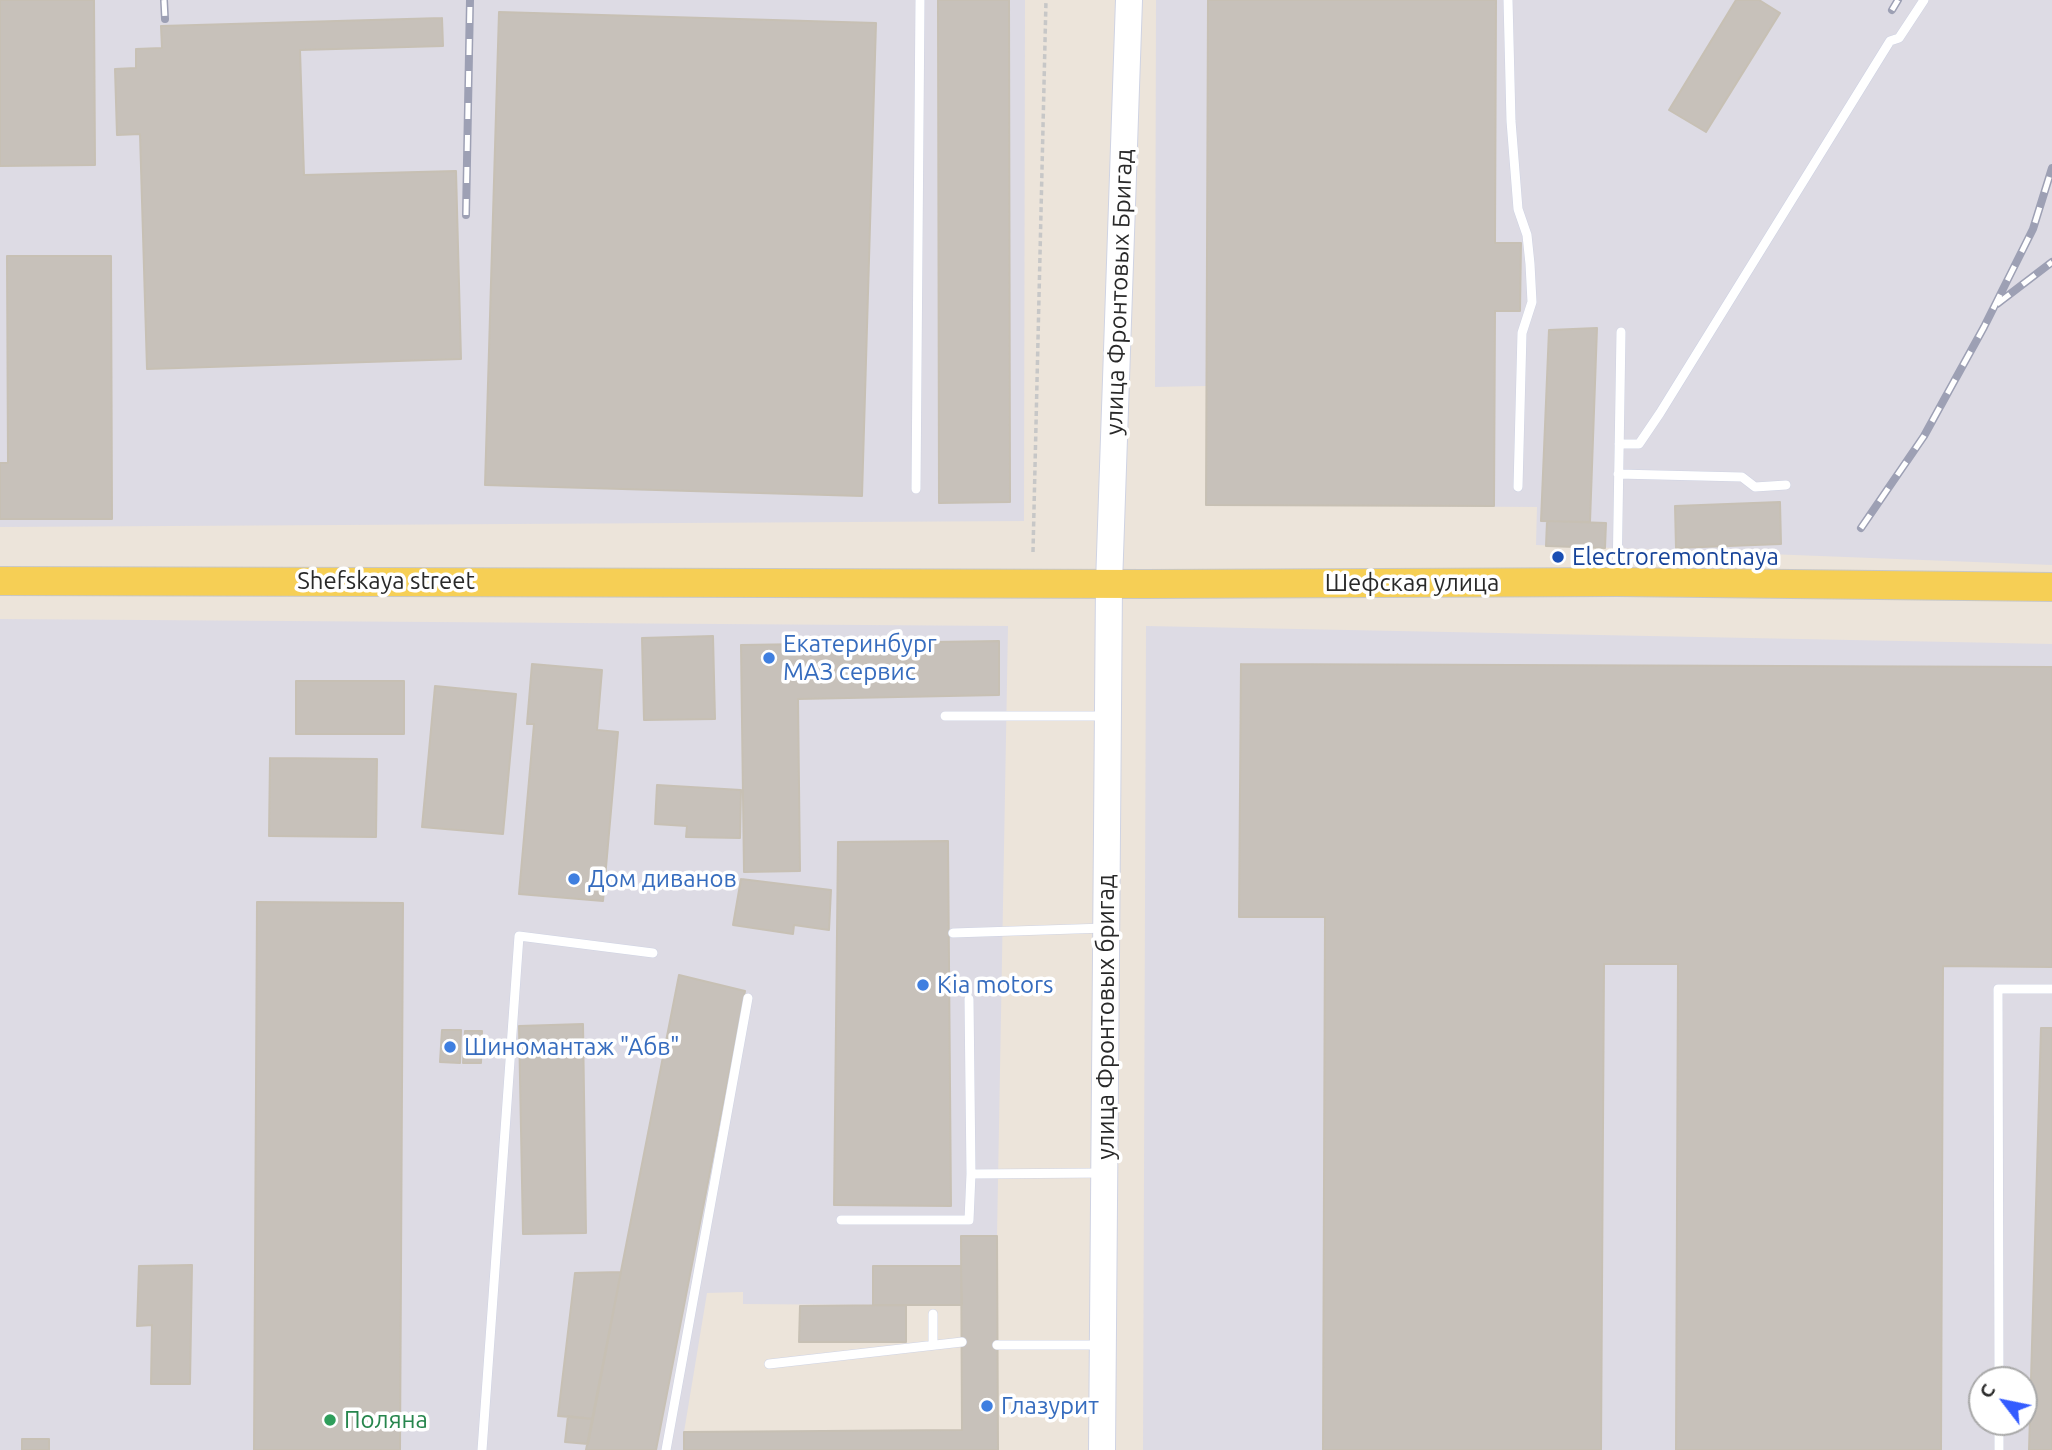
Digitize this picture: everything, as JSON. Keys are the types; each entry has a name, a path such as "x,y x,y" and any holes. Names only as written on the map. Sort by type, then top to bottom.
{"main road":[{"name":"улица Фронтовых Бригад","path":"1109,584 1129,0"},
{"name":"Шефская улица","path":"0,581 1109,584 1617,582 2052,587"},
{"name":"улица Фронтовых бригад","path":"1102,1450 1109,584"}],"lane":[{"path":"916,489 920,0"},
{"path":"1508,0 1511,121 1518,209 1527,235 1532,302 1522,332 1518,486"},
{"path":"1619,444 1639,444 1646,434 1890,41 1899,38 1923,0"},
{"path":"1617,582 1621,332"},
{"path":"1618,474 1742,477 1755,487 1786,485"},
{"path":"945,716 1108,716"},
{"path":"953,933 1107,928"},
{"path":"482,1450 519,936 653,953"},
{"path":"1999,1366 1998,989 2052,989"},
{"path":"666,1450 748,998"},
{"path":"841,1220 969,1220 969,999"},
{"path":"971,1174 1105,1173"},
{"path":"933,1314 933,1345"},
{"path":"769,1364 962,1342"},
{"path":"997,1345 1103,1345"}],"path":[{"path":"1032,552 1046,0"}],"shaded area":[{"path":"0,0 1025,0 1024,521 0,527"},
{"path":"1156,0 2052,0 2052,565 1536,545 1537,507 1206,505 1207,386 1155,387"},
{"path":"0,619 1008,626 997,1236 961,1266 873,1266 873,1305 743,1304 743,1292 707,1293 684,1432 684,1450 0,1450"},
{"path":"1146,626 2052,644 2052,1450 1143,1450"}],"building":[{"path":"0,0 94,0 95,165 0,166"},
{"path":"938,0 1009,0 1010,502 939,503"},
{"path":"1208,0 1496,0 1495,243 1521,243 1520,311 1495,311 1494,506 1206,505"},
{"path":"1736,0 1759,0 1780,13 1706,132 1669,110"},
{"path":"499,12 876,23 862,496 485,485"},
{"path":"442,18 443,46 300,50 304,175 456,171 461,359 147,369 140,134 117,135 115,69 136,68 136,49 162,48 161,26"},
{"path":"7,256 111,256 112,519 0,519 0,463 8,463"},
{"path":"1597,328 1590,522 1541,521 1549,330"},
{"path":"1780,502 1781,544 1676,548 1675,506"},
{"path":"1547,521 1606,523 1605,548 1546,546"},
{"path":"713,636 715,719 644,720 642,638"},
{"path":"999,641 999,695 798,699 800,871 744,872 741,645"},
{"path":"532,664 602,670 597,730 618,732 603,901 519,894 534,724 527,724"},
{"path":"1241,664 2052,667 2052,967 1943,966 1941,1450 1676,1450 1678,964 1604,964 1601,1450 1323,1450 1325,917 1239,917"},
{"path":"296,681 404,681 404,734 296,734"},
{"path":"435,686 516,694 503,834 422,827"},
{"path":"270,758 377,759 376,837 269,836"},
{"path":"657,785 741,790 740,838 686,837 687,826 655,824"},
{"path":"948,841 951,1206 834,1205 838,842"},
{"path":"741,879 831,890 829,930 794,925 793,934 733,925"},
{"path":"257,902 403,903 400,1450 254,1450"},
{"path":"679,975 745,991 656,1450 586,1450"},
{"path":"583,1024 586,1233 523,1234 519,1026"},
{"path":"2041,1028 2052,1028 2052,1450 2029,1450 2029,1436 2038,1436 2038,1366 2031,1366"},
{"path":"442,1030 461,1030 460,1063 440,1062"},
{"path":"465,1031 482,1031 481,1063 463,1063"},
{"path":"961,1236 997,1236 998,1450 684,1450 684,1432 962,1430"},
{"path":"192,1265 190,1384 151,1384 152,1325 137,1326 139,1266"},
{"path":"873,1266 961,1266 962,1305 873,1305"},
{"path":"621,1272 593,1419 558,1416 575,1273"},
{"path":"906,1305 906,1342 799,1342 800,1306"},
{"path":"568,1416 593,1419 588,1444 565,1442"},
{"path":"22,1439 49,1439 49,1450 22,1450"}],"railway":[{"path":"164,0 165,19"},
{"path":"466,215 470,0"},
{"path":"1892,10 1898,0"},
{"path":"1861,528 1924,436 1984,327 2033,229 2052,168"},
{"path":"1997,304 2052,262"}],"place":[{"name":"Electroremontnaya","path":"1558,557"},
{"name":"Екатеринбург МАЗ сервис","path":"769,658"},
{"name":"Дом диванов","path":"574,879"},
{"name":"Kia motors","path":"923,985"},
{"name":"Шиномантаж \"Абв\"","path":"450,1047"},
{"name":"Глазурит","path":"987,1406"},
{"name":"Поляна","path":"330,1420"}]}
